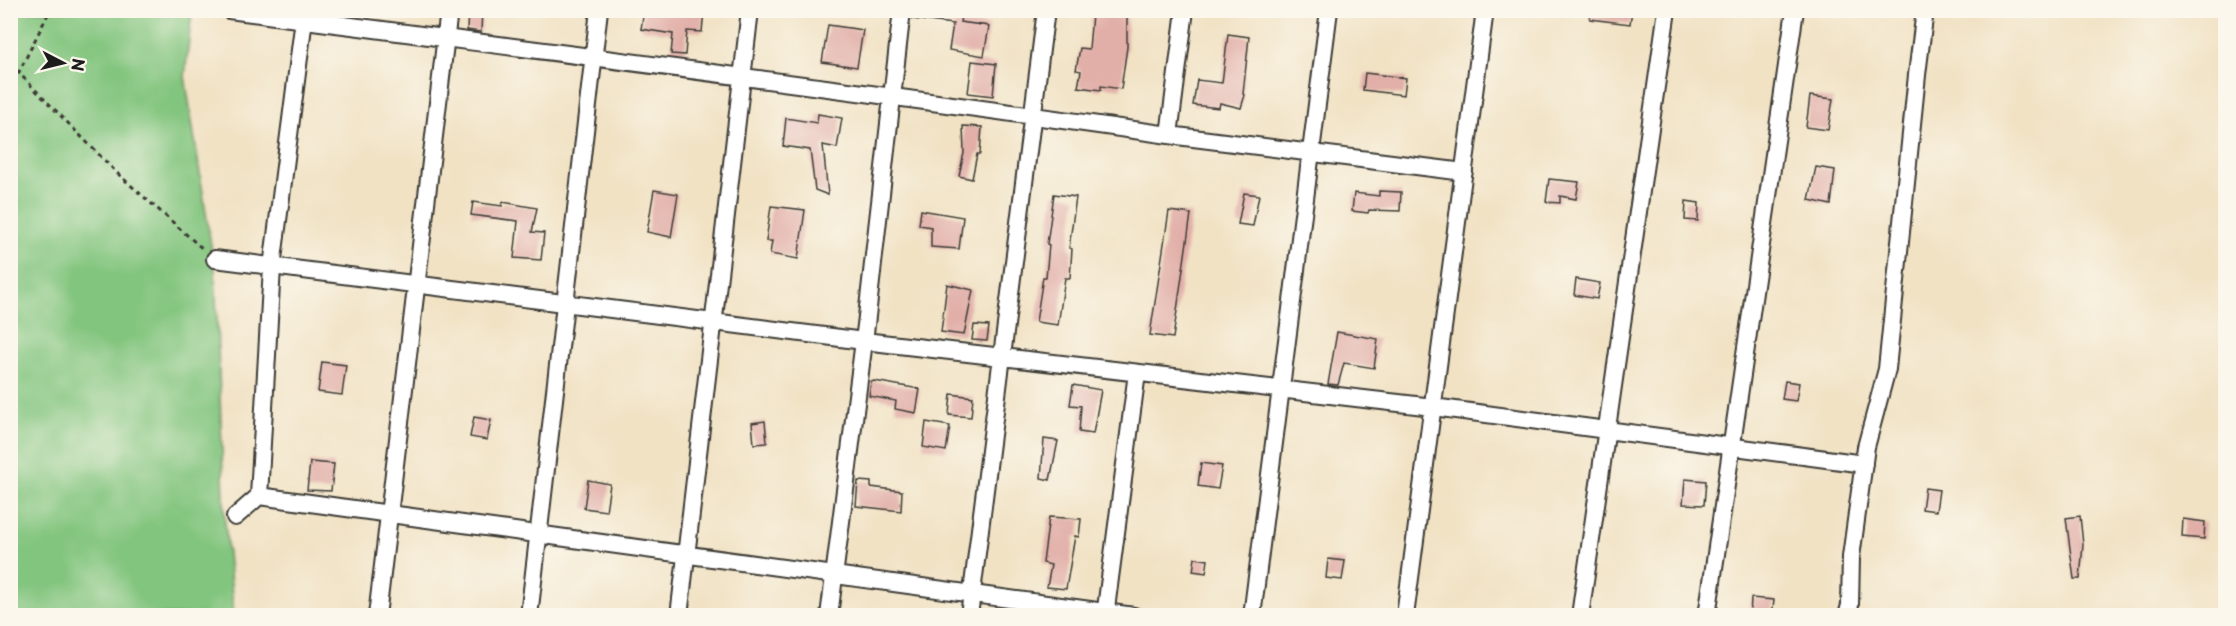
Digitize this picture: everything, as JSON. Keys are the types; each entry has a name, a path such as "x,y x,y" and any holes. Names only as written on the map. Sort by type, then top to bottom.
{"street":[{"path":"229,10 305,15 446,39 1464,172"},
{"path":"377,615 449,10"},
{"path":"529,615 599,10"},
{"path":"679,615 750,10"},
{"path":"828,615 864,342 902,10"},
{"path":"969,615 1046,10"},
{"path":"1168,135 1185,10"},
{"path":"1252,615 1329,10"},
{"path":"1405,615 1485,10"},
{"path":"1580,615 1667,10"},
{"path":"1707,615 1795,10"},
{"path":"1847,615 1850,605 1851,557 1866,447 1887,369 1925,10"},
{"path":"235,517 259,496 272,267 305,15"},
{"path":"214,259 714,321 864,342 1433,407 1864,465"},
{"path":"1106,614 1137,373"},
{"path":"259,496 972,592 1106,614 1134,615"}],"path":[{"path":"10,90 50,10"},
{"path":"10,64 118,174 214,259"}],"green space":[{"path":"10,11 192,11 185,76 215,271 225,523 234,615 11,615"}],"building":[{"path":"468,10 482,10 481,32 467,30"},
{"path":"644,10 704,10 702,32 687,31 685,55 671,54 673,34 641,29"},
{"path":"914,10 962,10 960,22 989,26 984,56 949,50 953,24 913,19"},
{"path":"1591,10 1632,10 1630,24 1590,19"},
{"path":"1092,14 1127,17 1127,47 1121,89 1101,86 1101,90 1078,87 1081,71 1076,70 1080,48 1089,49"},
{"path":"828,25 863,30 857,67 822,62"},
{"path":"1228,34 1249,37 1243,94 1245,95 1241,108 1220,103 1219,108 1193,105 1197,80 1222,83"},
{"path":"972,61 996,64 993,96 968,93"},
{"path":"1365,73 1406,78 1404,95 1363,90"},
{"path":"1810,96 1833,99 1828,130 1806,127"},
{"path":"818,114 842,118 837,148 823,145 828,195 815,190 810,150 783,146 786,118 817,123"},
{"path":"963,126 982,127 980,154 977,154 972,179 959,176 964,153"},
{"path":"1816,167 1835,170 1831,205 1809,200"},
{"path":"1549,179 1579,182 1576,199 1560,196 1560,203 1546,202"},
{"path":"654,190 678,194 671,237 647,232"},
{"path":"1379,191 1401,192 1400,211 1369,210 1368,213 1352,211 1354,193 1379,196"},
{"path":"1244,193 1259,195 1253,226 1238,224"},
{"path":"1054,194 1076,197 1069,248 1072,249 1070,278 1065,278 1058,325 1036,322 1043,277 1046,277 1049,245 1047,244"},
{"path":"1686,201 1699,203 1698,221 1685,220"},
{"path":"473,202 502,206 503,202 537,208 532,232 544,233 541,260 514,258 518,221 471,215"},
{"path":"771,206 805,210 798,259 770,254 772,241 766,241"},
{"path":"921,210 963,217 959,249 931,247 931,227 919,225"},
{"path":"1169,211 1191,214 1173,338 1150,335"},
{"path":"1576,279 1600,283 1597,299 1574,295"},
{"path":"947,284 973,290 964,335 941,332"},
{"path":"974,325 989,326 987,341 972,340"},
{"path":"1337,332 1378,339 1374,368 1344,363 1338,385 1328,384"},
{"path":"322,362 346,365 342,395 318,392"},
{"path":"1785,381 1799,383 1796,401 1782,399"},
{"path":"871,382 920,389 916,413 895,409 896,401 869,396"},
{"path":"1073,385 1101,390 1093,434 1079,432 1081,406 1070,405"},
{"path":"951,394 973,397 971,417 949,415"},
{"path":"474,417 491,420 487,440 470,437"},
{"path":"765,421 767,443 754,444 752,423"},
{"path":"926,422 950,426 946,451 923,447"},
{"path":"1044,439 1058,441 1050,480 1041,478"},
{"path":"310,462 334,464 331,491 307,490"},
{"path":"1201,463 1222,466 1218,489 1198,486"},
{"path":"1685,479 1706,481 1704,505 1683,504"},
{"path":"588,480 610,484 606,511 584,508"},
{"path":"858,481 871,482 871,487 902,491 901,511 856,506"},
{"path":"1925,488 1939,490 1936,511 1922,509"},
{"path":"2080,516 2083,544 2080,579 2074,579 2066,518"},
{"path":"1049,517 1081,519 1079,537 1075,536 1066,589 1047,587 1051,565 1043,563"},
{"path":"2183,519 2205,522 2204,539 2182,537"},
{"path":"1195,558 1208,560 1206,573 1193,571"},
{"path":"1328,559 1345,561 1342,580 1326,578"},
{"path":"1751,598 1774,600 1772,615 1750,615"}]}
